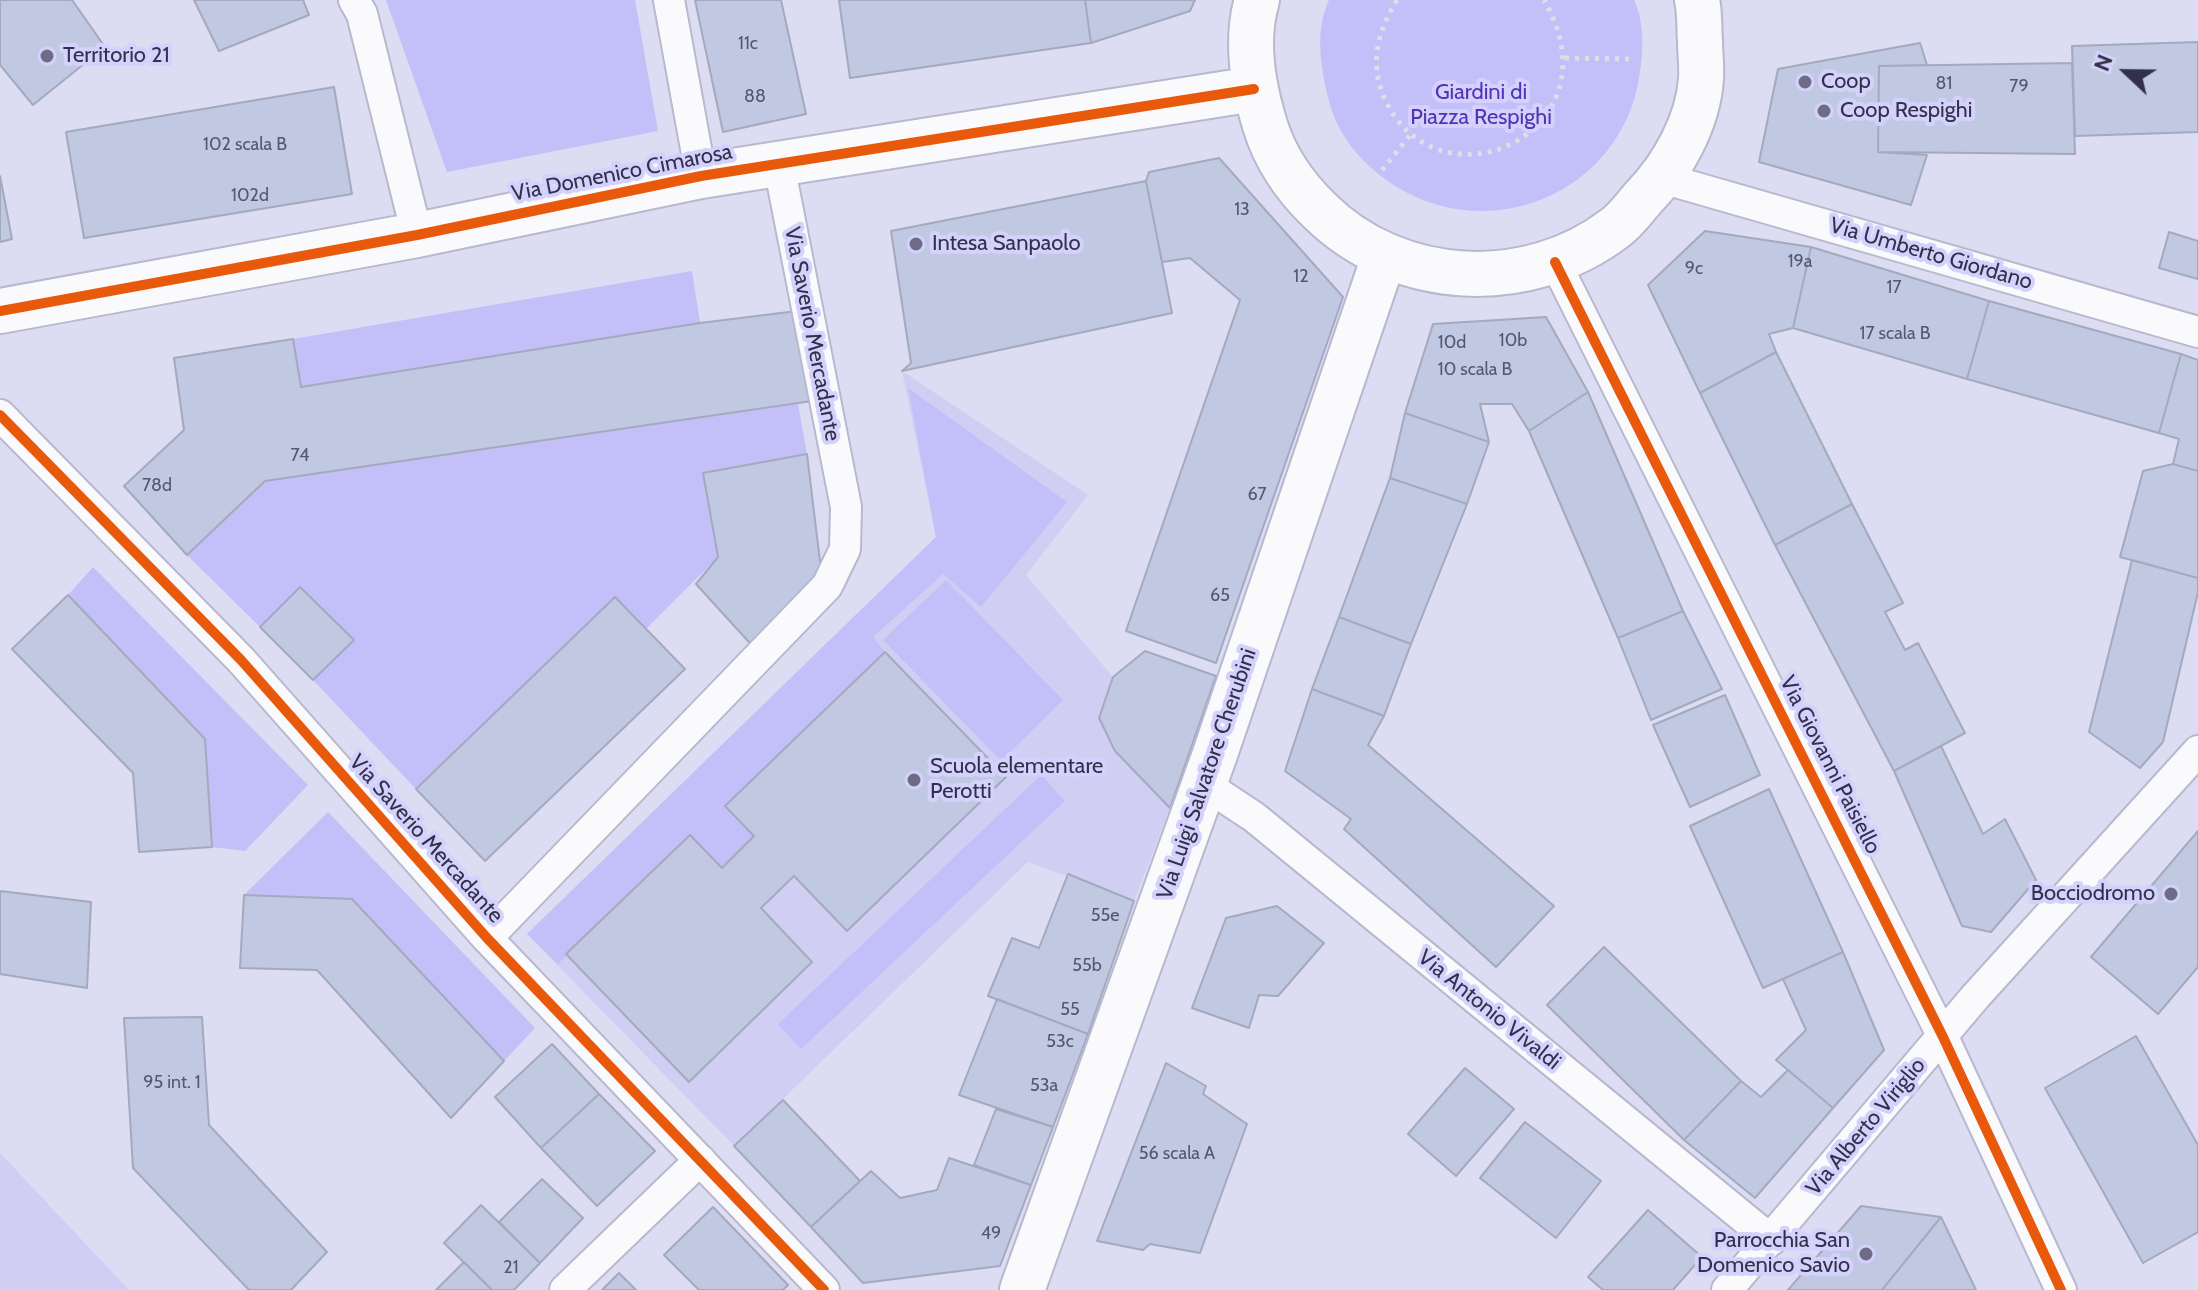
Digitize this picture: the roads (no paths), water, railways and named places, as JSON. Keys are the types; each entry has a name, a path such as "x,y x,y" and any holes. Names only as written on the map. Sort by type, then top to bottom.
{"street":[{"path":"354,0 362,14 417,235"},
{"path":"669,0 701,176"},
{"path":"1257,0 1252,17 1254,89 1270,143 1299,190 1338,229 1384,257 1455,274 1498,275 1555,262 1615,228 1662,178 1688,131 1701,81 1704,1"},
{"name":"Via Domenico Cimarosa","path":"0,311 417,235 701,176 1254,89"},
{"name":"Via Saverio Mercadante","path":"487,938 827,586 845,549 846,507 779,165"},
{"name":"Via Umberto Giordano","path":"1662,178 2198,332"},
{"name":"Via Luigi Salvatore Cherubini","path":"1022,1290 1204,784 1384,257"},
{"name":"Via Giovanni Paisiello","path":"1555,262 1943,1037 2061,1290"},
{"name":"Via Saverio Mercadante","path":"0,415 241,660 487,938 824,1290"},
{"name":"Via Alberto Viriglio","path":"1727,1290 1943,1037 2198,751"},
{"name":"Via Antonio Vivaldi","path":"1204,784 1254,817 1771,1240"},
{"path":"565,1290 700,1160"}],"place":[{"name":"Territorio 21","path":"47,56"},
{"name":"Coop","path":"1805,82"},
{"name":"Coop Respighi","path":"1824,111"},
{"name":"Intesa Sanpaolo","path":"916,244"},
{"name":"Scuola elementare Perotti","path":"914,780"},
{"name":"Bocciodromo","path":"2171,894"},
{"name":"Parrocchia San Domenico Savio","path":"1866,1254"}],"park label":[{"name":"Giardini di Piazza Respighi","path":"1481,106"}]}
